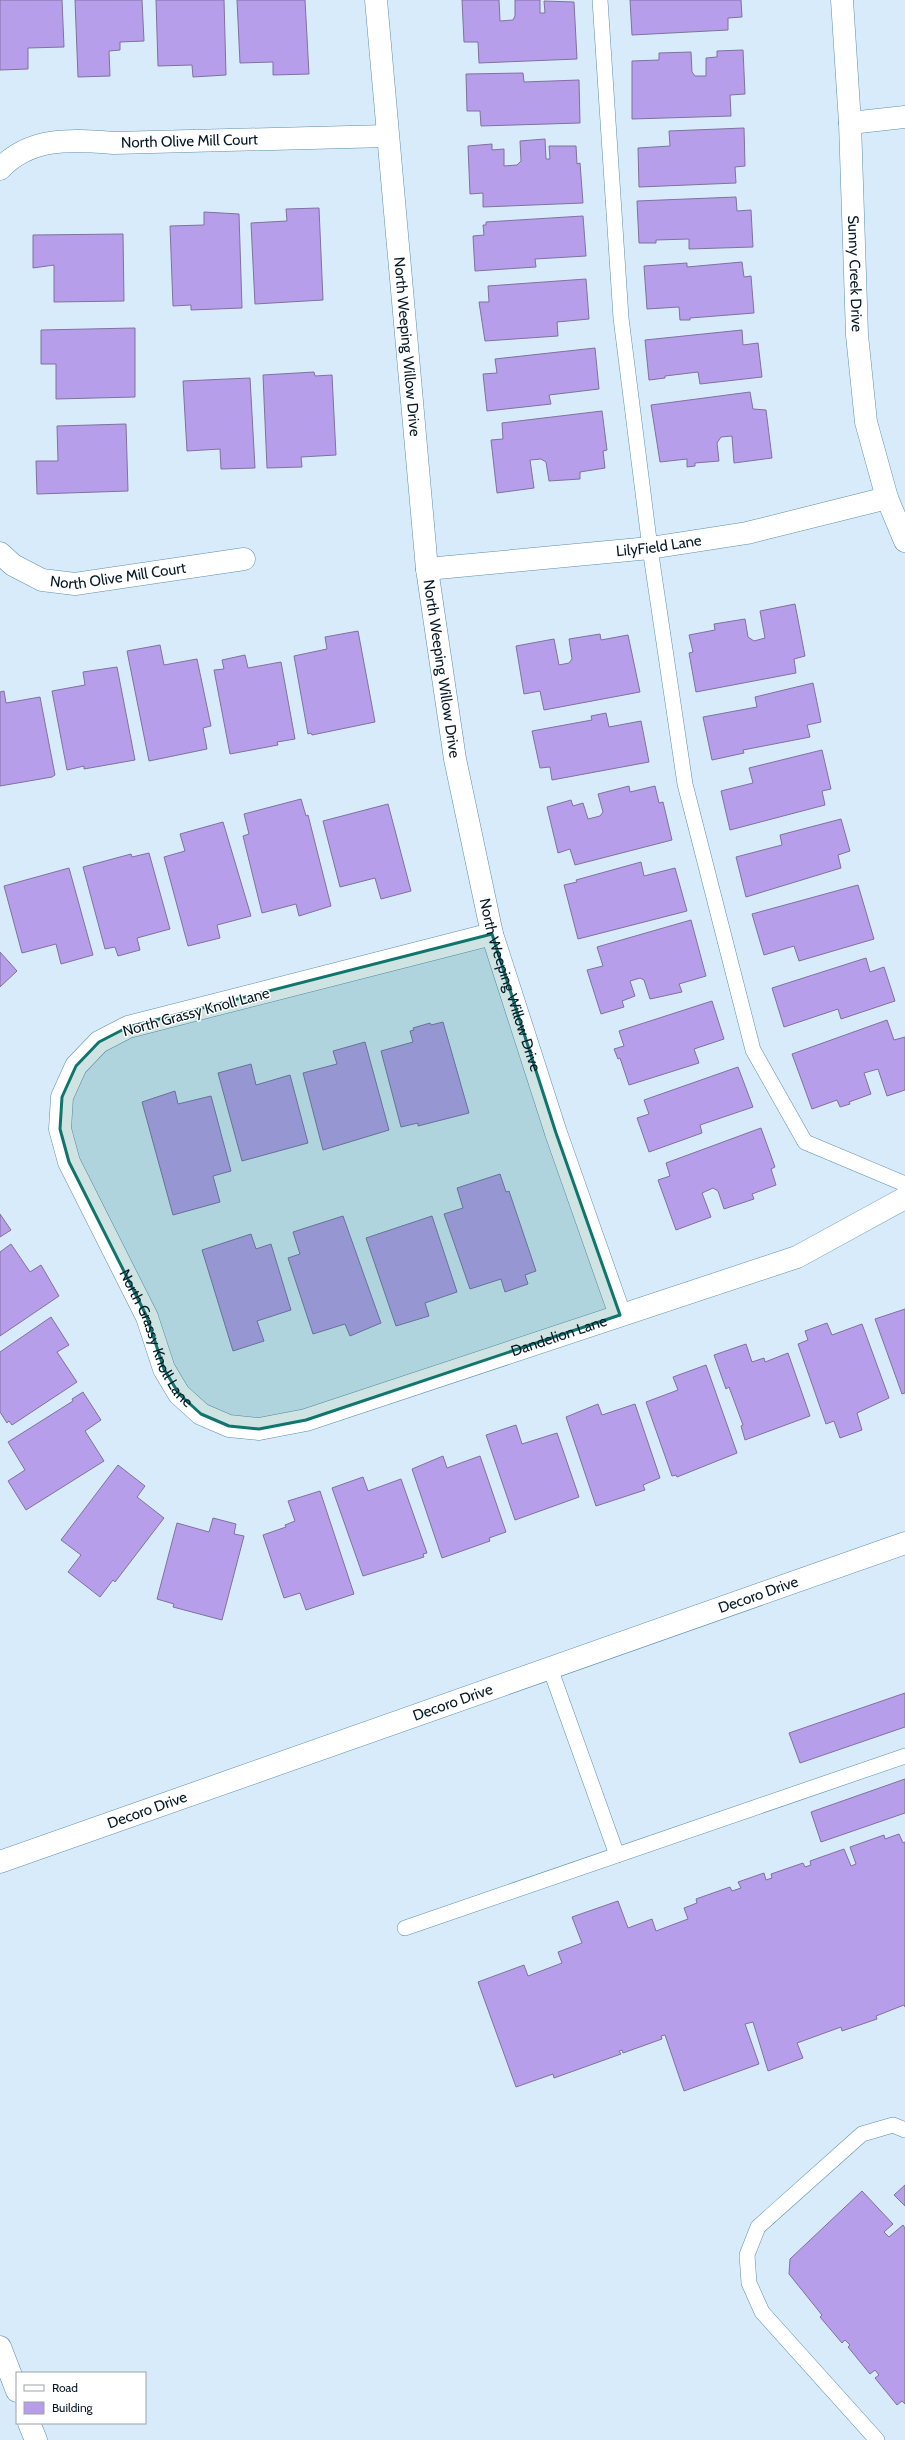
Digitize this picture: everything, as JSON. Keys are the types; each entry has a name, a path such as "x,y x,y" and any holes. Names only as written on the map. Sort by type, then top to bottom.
{"street":[{"name":"North Weeping Willow Drive","path":"376,0 426,570 455,759 492,934 556,1134 620,1315"},
{"name":"Sunny Creek Drive","path":"842,0 850,123 857,335 866,422 887,498 905,541"},
{"path":"850,123 905,117"},
{"name":"North Olive Mill Court","path":"0,169 8,160 37,145 69,140 114,143 387,136"},
{"name":"LilyField Lane","path":"426,570 650,548 747,533 887,498"},
{"name":"North Olive Mill Court","path":"0,553 13,566 42,580 74,584 244,559"},
{"name":"North Grassy Knoll Lane","path":"201,1414 179,1394 164,1369 147,1317 69,1162 60,1129 62,1097 76,1066 99,1042 128,1027 492,934"},
{"name":"Dandelion Lane","path":"201,1414 229,1426 259,1429 306,1420 797,1257 905,1198"},
{"name":"Decoro Drive","path":"0,1862 905,1543"},
{"path":"0,2347 16,2388"},
{"path":"30,2424 36,2440"}],"lane":[{"path":"600,0 621,318 650,548 685,784 753,1050 805,1142 905,1184"},
{"path":"550,1668 617,1855"},
{"path":"405,1928 905,1756"},
{"path":"877,2440 762,2312 749,2282 747,2255 758,2227 862,2134 893,2125 905,2130"}],"highlighted area":[{"path":"492,934 556,1133 620,1315 306,1420 259,1429 229,1426 201,1414 179,1394 164,1369 147,1317 69,1162 60,1129 62,1097 76,1066 99,1042 128,1027"}],"building":[{"path":"0,0 62,0 64,47 28,48 28,69 0,70"},
{"path":"75,0 142,0 144,41 120,42 120,50 109,51 110,76 78,77"},
{"path":"156,0 224,0 226,75 193,77 192,65 158,66"},
{"path":"237,0 305,0 309,74 273,75 273,62 240,63"},
{"path":"462,0 499,0 500,21 513,20 515,16 515,0 540,0 540,13 545,13 544,1 574,2 577,59 479,63 478,42 464,42"},
{"path":"630,0 741,0 742,17 728,18 728,30 632,35"},
{"path":"743,50 745,94 730,95 731,116 632,119 632,61 659,60 659,53 691,52 692,72 695,76 706,76 706,58 717,57 717,51"},
{"path":"523,73 524,82 579,80 580,123 481,126 480,111 467,111 466,74"},
{"path":"744,128 745,166 735,167 736,183 639,187 638,148 670,146 669,131"},
{"path":"545,139 546,159 550,159 549,146 576,146 577,164 580,163 583,203 483,207 483,193 470,194 468,146 492,144 492,150 504,149 504,166 517,165 521,161 520,141"},
{"path":"736,197 737,211 751,210 753,247 689,249 689,239 656,240 656,243 639,243 637,201"},
{"path":"319,208 323,300 255,304 251,223 287,221 286,209"},
{"path":"204,212 239,214 242,308 191,310 191,305 173,306 170,226 204,225"},
{"path":"583,216 586,256 535,259 536,267 475,271 473,236 484,235 483,225 486,225 486,222"},
{"path":"123,234 124,301 54,302 54,265 33,268 33,235"},
{"path":"742,262 744,277 751,276 754,313 680,320 679,307 647,309 644,266 687,263 687,267"},
{"path":"586,279 589,319 557,322 558,336 485,341 479,302 489,302 488,286"},
{"path":"135,328 135,397 56,399 56,364 41,364 41,330"},
{"path":"742,330 743,345 758,343 762,377 700,384 698,372 665,376 665,378 649,380 645,340"},
{"path":"595,348 599,389 549,395 551,404 487,411 483,374 497,373 495,359"},
{"path":"314,372 315,376 332,375 336,455 301,457 302,467 267,468 263,375"},
{"path":"250,378 255,468 221,469 220,449 187,451 183,381"},
{"path":"750,392 753,409 766,410 772,458 734,463 732,436 721,437 717,443 719,461 695,463 695,466 687,467 687,459 660,462 651,405"},
{"path":"602,411 607,450 603,451 605,468 580,472 580,479 549,481 546,462 541,459 530,460 534,488 497,493 491,440 503,439 502,423"},
{"path":"126,424 128,491 37,494 36,461 58,461 57,426"},
{"path":"795,604 805,656 794,659 796,673 696,692 689,653 693,652 689,635 715,630 714,624 745,619 748,637 754,641 765,638 760,611"},
{"path":"358,631 375,722 312,735 311,733 308,734 294,656 327,649 325,637"},
{"path":"600,634 601,640 628,635 640,692 544,710 540,691 524,694 516,646 554,639 559,665 569,663 572,659 569,639"},
{"path":"160,645 164,665 197,659 211,726 203,728 207,749 149,761 127,651"},
{"path":"245,655 248,668 281,662 295,739 277,742 278,745 230,754 214,670 224,669 222,660"},
{"path":"117,667 135,760 84,769 84,766 67,770 52,691 85,685 83,672"},
{"path":"813,683 821,722 807,725 810,737 743,750 744,753 712,760 703,717 757,707 755,697"},
{"path":"4,691 6,703 40,697 55,775 52,777 0,786 0,692"},
{"path":"606,713 609,727 641,721 649,762 552,780 550,767 540,768 532,731 592,720 591,716"},
{"path":"822,750 831,789 822,791 825,805 730,830 721,791 753,783 749,768"},
{"path":"629,786 630,792 655,786 659,803 663,802 672,840 575,865 570,849 558,853 547,807 571,800 573,806 583,803 588,819 600,816 603,812 598,794"},
{"path":"301,799 306,816 308,815 331,906 299,916 296,904 262,913 243,836 249,834 244,814"},
{"path":"388,804 411,891 381,899 375,878 340,887 323,821"},
{"path":"841,819 850,851 838,855 841,868 746,897 736,857 782,845 780,835"},
{"path":"223,822 251,916 217,925 220,938 188,946 164,857 185,851 180,834"},
{"path":"149,853 170,929 137,938 140,950 118,956 115,947 105,949 83,867 131,854 132,857"},
{"path":"641,862 644,876 675,868 687,911 578,939 564,885 577,882 576,880"},
{"path":"69,868 93,955 61,964 56,944 22,953 4,886"},
{"path":"858,885 874,939 799,961 794,946 764,955 752,914"},
{"path":"691,920 706,976 679,984 682,992 650,999 644,980 640,978 630,981 635,996 622,1001 624,1007 601,1014 587,970 603,966 597,947"},
{"path":"0,952 17,971 0,987"},
{"path":"866,958 870,972 884,967 895,1001 841,1019 838,1009 784,1027 772,988"},
{"path":"712,1001 724,1039 694,1049 699,1063 629,1085 620,1058 618,1059 614,1049 624,1046 619,1031"},
{"path":"887,1020 894,1040 905,1037 905,1090 887,1096 878,1069 864,1073 871,1094 840,1107 837,1100 812,1109 792,1054"},
{"path":"443,1022 469,1113 418,1126 418,1123 401,1127 381,1051 413,1042 410,1031 414,1030 413,1028 430,1023 431,1025"},
{"path":"365,1042 389,1130 323,1150 303,1073 337,1064 333,1051"},
{"path":"251,1064 256,1085 290,1075 308,1143 242,1161 218,1073"},
{"path":"738,1067 753,1107 700,1125 702,1133 649,1152 637,1118 649,1114 644,1100"},
{"path":"175,1091 178,1104 211,1096 231,1171 213,1176 220,1202 173,1215 142,1102"},
{"path":"761,1128 775,1167 771,1169 776,1185 752,1194 754,1199 724,1209 718,1191 713,1188 702,1193 711,1217 676,1230 658,1180 670,1176 666,1163"},
{"path":"500,1174 506,1192 509,1191 536,1271 525,1275 528,1284 505,1292 501,1279 470,1289 444,1214 463,1208 457,1188"},
{"path":"0,1214 11,1230 0,1237"},
{"path":"343,1216 381,1323 350,1336 345,1324 313,1334 288,1258 300,1254 293,1232"},
{"path":"432,1216 457,1292 425,1303 429,1316 396,1326 366,1238"},
{"path":"251,1234 256,1249 271,1244 291,1310 257,1321 264,1341 233,1351 202,1250"},
{"path":"11,1244 30,1272 41,1265 59,1296 0,1336 0,1252"},
{"path":"905,1309 905,1393 902,1394 875,1319"},
{"path":"51,1317 69,1345 57,1352 77,1382 12,1425 9,1421 7,1423 0,1412 0,1352"},
{"path":"827,1323 832,1335 862,1324 889,1398 857,1413 862,1430 840,1438 834,1421 826,1424 798,1344 808,1340 805,1331"},
{"path":"746,1344 752,1362 764,1358 765,1362 788,1353 810,1416 745,1440 741,1426 743,1425 729,1387 726,1389 714,1355"},
{"path":"706,1365 737,1453 677,1477 676,1475 672,1476 646,1402 678,1390 673,1377"},
{"path":"83,1392 101,1420 85,1431 104,1461 26,1510 8,1481 25,1470 8,1442 73,1401 72,1399"},
{"path":"598,1404 602,1415 635,1404 660,1478 643,1485 645,1490 596,1506 566,1417"},
{"path":"516,1425 522,1444 557,1433 579,1497 515,1520 486,1435"},
{"path":"443,1456 447,1468 480,1456 506,1532 489,1538 490,1541 442,1558 412,1469"},
{"path":"118,1465 145,1486 137,1497 164,1518 115,1582 113,1580 100,1597 68,1572 81,1555 61,1540"},
{"path":"363,1477 368,1491 401,1479 427,1553 423,1554 424,1557 363,1576 332,1488"},
{"path":"320,1491 354,1594 306,1610 300,1593 284,1598 263,1535 286,1527 285,1525 295,1521 288,1501"},
{"path":"213,1518 236,1524 234,1534 244,1536 222,1620 173,1607 174,1604 157,1599 177,1523 209,1532"},
{"path":"905,1693 905,1727 800,1763 789,1733"},
{"path":"905,1779 905,1813 821,1842 811,1812"},
{"path":"899,1834 903,1843 905,1842 905,2007 904,2005 876,2016 877,2019 842,2031 841,2027 797,2043 803,2058 768,2071 753,2022 745,2024 759,2064 684,2091 665,2035 661,2036 662,2039 623,2053 622,2050 619,2051 621,2054 554,2078 553,2074 516,2087 478,1982 524,1965 528,1976 562,1963 558,1952 582,1943 572,1917 618,1901 628,1928 652,1919 656,1931 688,1919 684,1908 697,1903 696,1899 730,1887 732,1891 741,1888 738,1882 764,1873 766,1880 772,1878 771,1874 803,1863 805,1867 811,1865 810,1861 844,1849 851,1866 856,1864 850,1847 884,1835 885,1839"},
{"path":"905,2185 905,2206 894,2195"},
{"path":"862,2191 893,2224 884,2232 889,2237 903,2225 905,2228 905,2404 902,2401 897,2405 875,2378 879,2375 875,2370 870,2374 848,2347 850,2345 845,2340 842,2343 820,2317 822,2315 789,2274 790,2259"}]}
